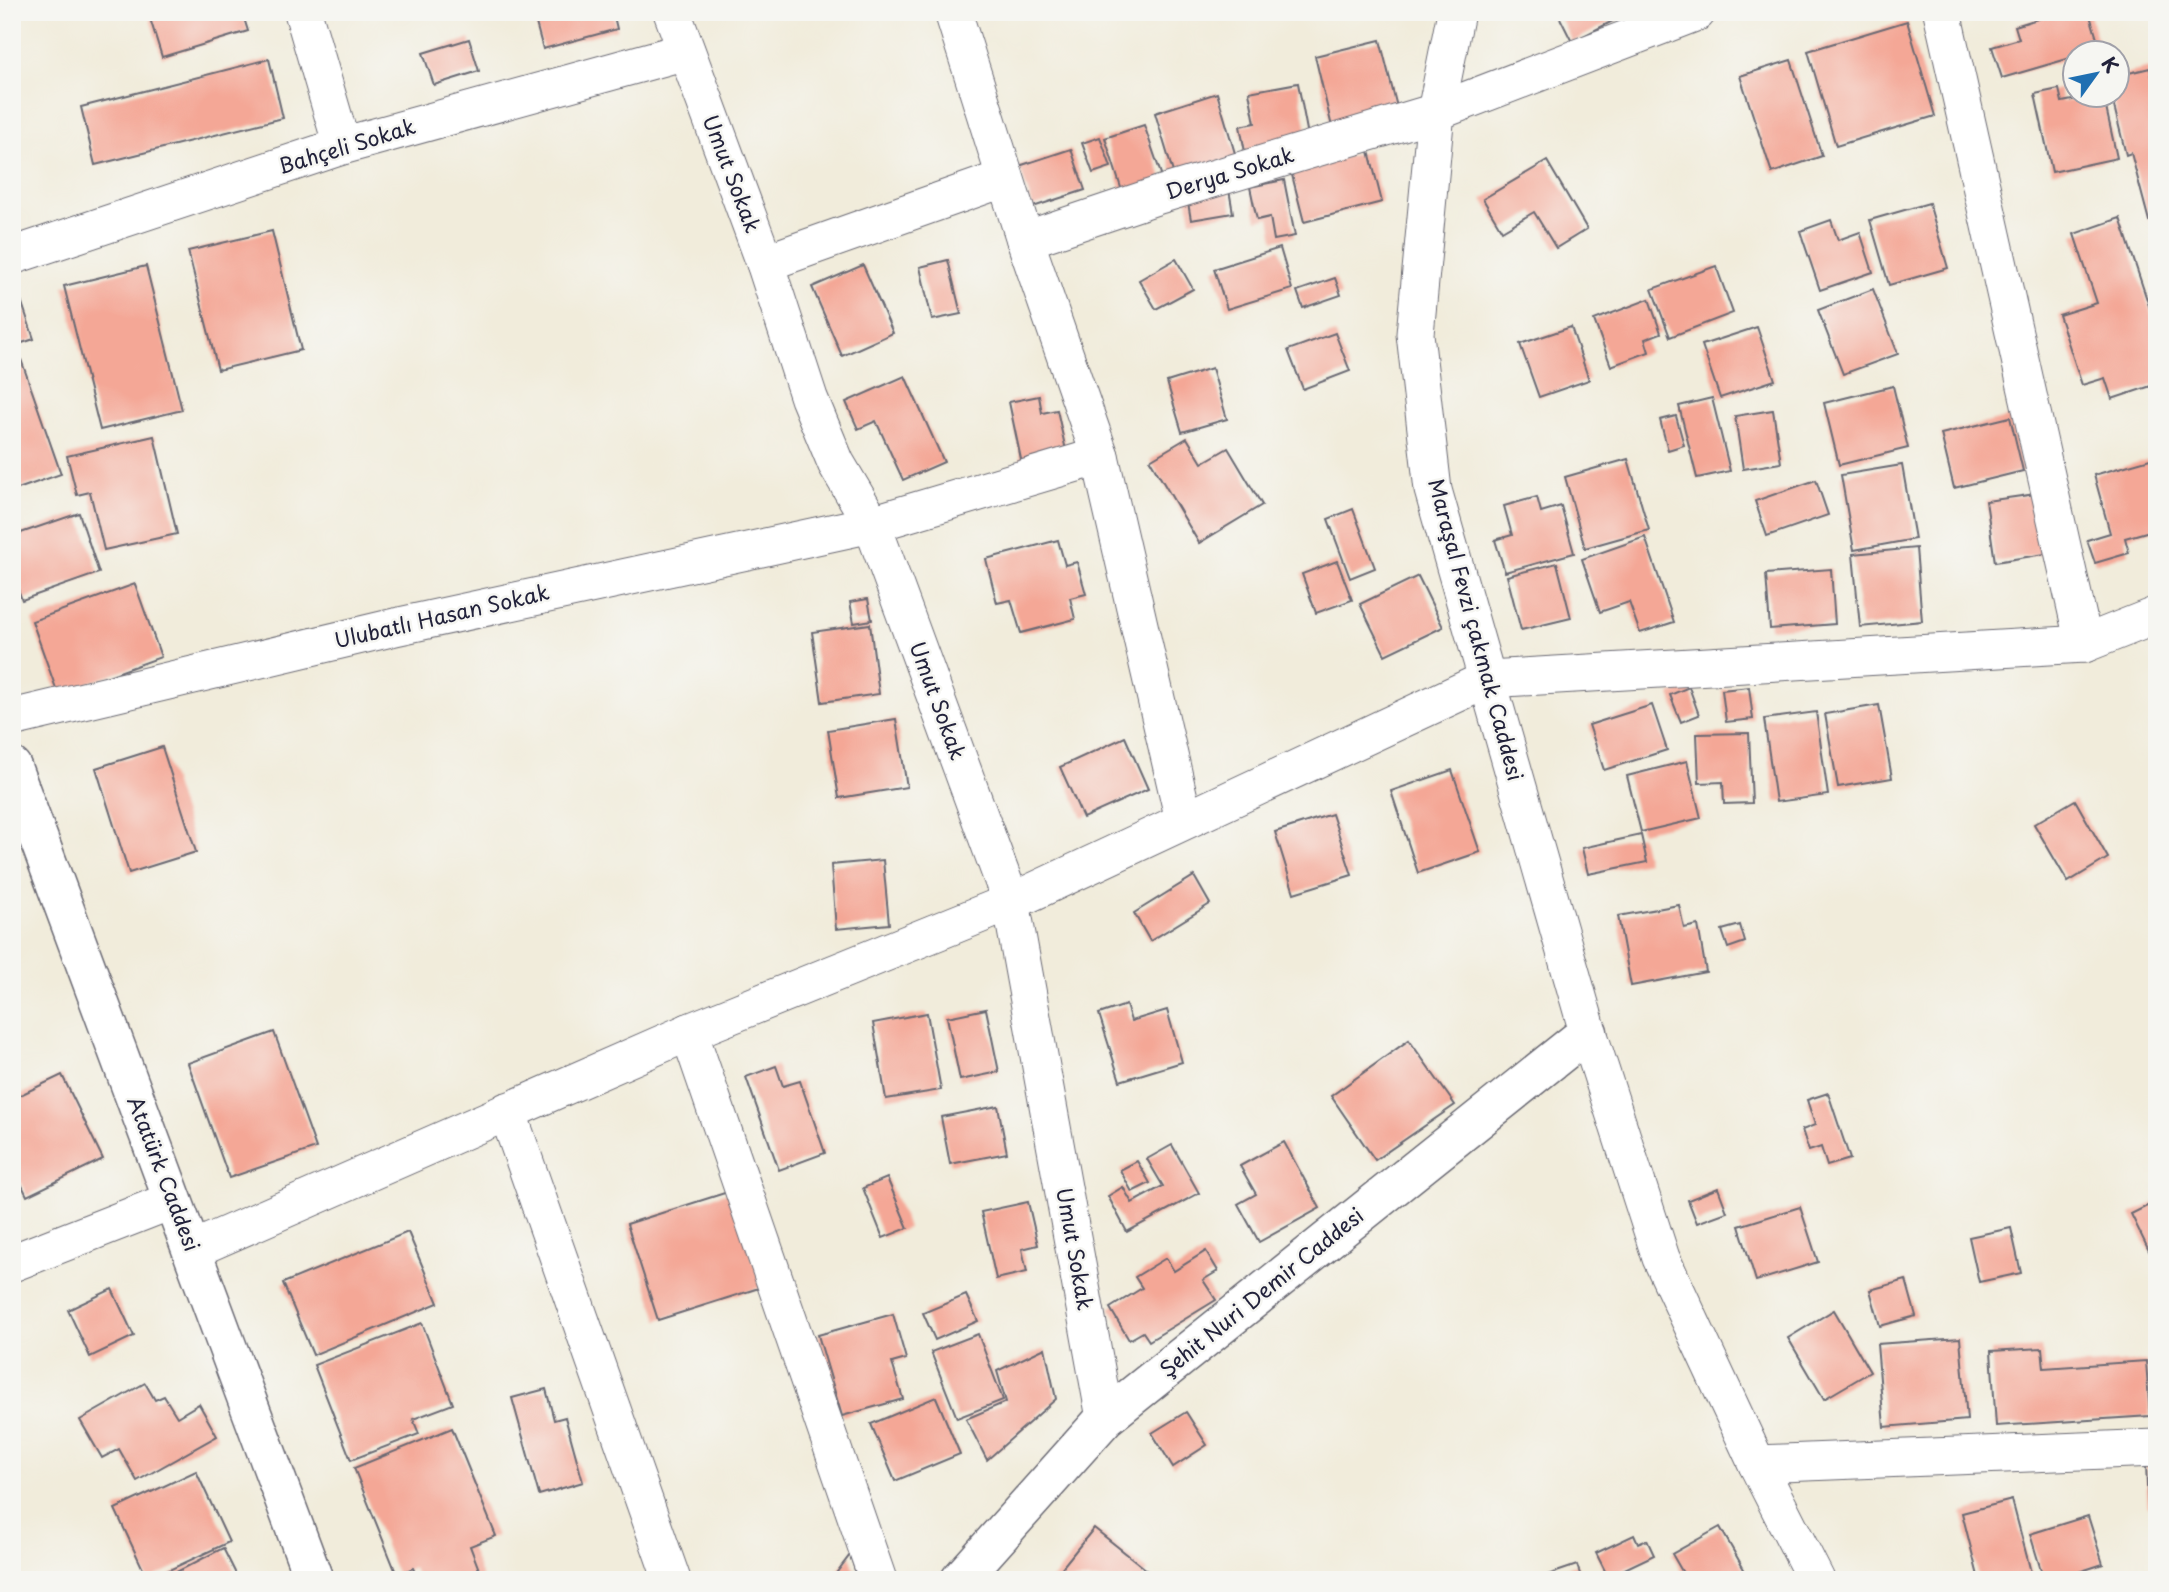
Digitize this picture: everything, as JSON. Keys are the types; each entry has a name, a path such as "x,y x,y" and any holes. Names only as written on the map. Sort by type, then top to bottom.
{"street":[{"path":"303,12 342,146"},
{"name":"Umut Sokak","path":"672,12 765,263 809,398 836,463 872,524 1011,902 1105,1418"},
{"path":"953,12 1025,240 1100,456 1184,820"},
{"name":"Maraşal Fevzi çakmak Caddesi","path":"1456,12 1436,112 1415,334 1433,490 1588,1032 1661,1258 1757,1464 1816,1580"},
{"name":"Derya Sokak","path":"1025,240 1159,195 1436,112 1697,12"},
{"path":"1942,12 2084,644"},
{"name":"Bahçeli Sokak","path":"12,256 342,146 686,51"},
{"path":"765,263 1005,178"},
{"name":"Ulubatlı Hasan Sokak","path":"12,718 409,624 872,524 1100,456"},
{"path":"192,1250 689,1032 1011,902 1488,679 2084,644 2157,615"},
{"name":"Atatürk Caddesi","path":"12,767 314,1580"},
{"path":"689,1032 878,1580"},
{"name":"Şehit Nuri Demir Caddesi","path":"960,1580 1105,1418 1588,1032"},
{"path":"508,1111 673,1580"},
{"path":"12,1263 173,1200"},
{"path":"1757,1464 2157,1448"}],"building":[{"path":"148,12 242,12 248,31 162,57"},
{"path":"533,12 613,12 617,29 543,49"},
{"path":"1557,12 1630,12 1572,42"},
{"path":"2060,12 2089,12 2097,38 2060,38 2060,61 2002,78 1992,47 2019,39 2015,26"},
{"path":"1907,21 1935,116 1836,146 1808,51"},
{"path":"469,39 479,71 434,85 423,53"},
{"path":"1380,40 1399,115 1333,131 1315,56"},
{"path":"269,59 283,118 95,165 81,107"},
{"path":"1791,60 1822,156 1772,173 1740,76"},
{"path":"2150,68 2153,82 2157,82 2157,219 2149,221 2131,153 2126,155 2114,108 2130,108 2130,73"},
{"path":"1298,83 1309,141 1245,152 1240,126 1255,123 1249,92"},
{"path":"2059,89 2060,108 2106,108 2117,158 2052,172 2035,94"},
{"path":"1217,93 1237,160 1175,179 1155,113"},
{"path":"1144,125 1163,180 1123,194 1105,138"},
{"path":"1100,137 1111,167 1093,173 1082,143"},
{"path":"1071,149 1085,190 1033,207 1019,166"},
{"path":"1369,151 1382,202 1304,222 1291,171"},
{"path":"1547,161 1587,229 1556,248 1534,212 1502,231 1483,199"},
{"path":"1284,180 1295,236 1274,240 1270,217 1257,220 1250,187"},
{"path":"1228,184 1233,213 1191,220 1186,191"},
{"path":"1929,203 1948,268 1889,285 1870,220"},
{"path":"2120,218 2157,330 2157,384 2112,399 2105,378 2082,385 2059,315 2097,303 2074,234"},
{"path":"1831,220 1838,240 1860,232 1873,272 1820,290 1800,231"},
{"path":"272,231 301,350 218,370 188,251"},
{"path":"1280,248 1292,289 1227,309 1214,269"},
{"path":"1176,259 1193,289 1156,309 1139,280"},
{"path":"948,260 961,314 932,320 920,267"},
{"path":"863,265 893,333 842,356 812,287"},
{"path":"146,266 182,410 100,430 64,286"},
{"path":"1716,266 1733,313 1670,337 1652,289"},
{"path":"1335,278 1341,295 1303,308 1297,291"},
{"path":"1873,289 1898,354 1843,374 1818,310"},
{"path":"20,297 34,339 16,345 61,474 12,491 12,299"},
{"path":"1649,299 1661,333 1645,339 1649,352 1611,366 1594,320"},
{"path":"1571,327 1589,380 1539,397 1520,344"},
{"path":"1757,327 1775,380 1720,398 1702,345"},
{"path":"1335,333 1350,371 1303,389 1288,350"},
{"path":"1212,368 1227,419 1182,432 1167,382"},
{"path":"905,376 944,462 903,480 876,421 858,429 846,402"},
{"path":"1893,386 1908,448 1839,465 1824,403"},
{"path":"1039,396 1042,413 1057,410 1067,455 1022,464 1009,402"},
{"path":"1712,398 1730,471 1697,478 1679,406"},
{"path":"1773,410 1781,463 1743,469 1735,416"},
{"path":"1676,416 1684,445 1668,450 1660,420"},
{"path":"2010,417 2023,471 1954,488 1941,434"},
{"path":"154,436 177,534 104,550 90,492 77,495 67,456"},
{"path":"1187,438 1202,463 1228,448 1262,505 1199,543 1150,460"},
{"path":"2157,457 2157,529 2125,538 2129,553 2095,563 2087,540 2110,533 2094,475"},
{"path":"1628,459 1649,530 1585,548 1565,477"},
{"path":"1902,465 1915,539 1854,550 1841,475"},
{"path":"1816,480 1828,515 1767,536 1755,501"},
{"path":"2036,494 2045,554 1995,562 1986,501"},
{"path":"1537,497 1541,512 1561,506 1574,553 1505,572 1495,540 1512,535 1504,506"},
{"path":"1353,509 1375,568 1350,578 1328,519"},
{"path":"79,513 99,573 22,600 12,573 12,536"},
{"path":"1645,537 1674,622 1640,633 1629,602 1600,612 1582,559"},
{"path":"1058,540 1065,565 1077,562 1086,594 1070,598 1075,619 1021,633 1011,600 997,603 986,559"},
{"path":"1916,548 1922,621 1860,627 1853,554"},
{"path":"1337,561 1352,600 1316,613 1302,574"},
{"path":"1557,563 1571,618 1521,630 1507,576"},
{"path":"1831,569 1835,624 1770,629 1766,574"},
{"path":"1418,576 1443,627 1385,655 1360,604"},
{"path":"135,584 161,657 58,694 32,621"},
{"path":"868,599 872,620 854,623 850,602"},
{"path":"870,624 879,694 822,702 812,632"},
{"path":"1689,687 1699,715 1681,722 1670,695"},
{"path":"1749,687 1753,719 1726,722 1722,690"},
{"path":"1652,705 1667,750 1604,770 1589,725"},
{"path":"1879,705 1892,778 1838,787 1825,714"},
{"path":"1816,712 1828,795 1776,802 1764,719"},
{"path":"896,719 907,787 839,798 828,730"},
{"path":"1749,733 1752,803 1724,804 1723,782 1699,783 1697,734"},
{"path":"1125,737 1148,789 1083,818 1060,767"},
{"path":"162,747 196,852 129,873 96,768"},
{"path":"1687,761 1701,818 1641,832 1627,776"},
{"path":"1452,770 1480,852 1418,873 1391,791"},
{"path":"2075,800 2108,858 2068,882 2034,824"},
{"path":"1332,814 1352,875 1294,893 1275,832"},
{"path":"1641,835 1647,862 1588,874 1582,848"},
{"path":"883,860 889,924 836,929 831,865"},
{"path":"1194,876 1210,904 1150,941 1134,913"},
{"path":"1679,905 1684,928 1698,925 1706,972 1631,986 1618,916"},
{"path":"1740,925 1745,942 1728,948 1722,930"},
{"path":"1126,1005 1131,1021 1167,1010 1182,1062 1120,1081 1099,1014"},
{"path":"986,1009 999,1072 960,1080 947,1017"},
{"path":"927,1013 941,1090 886,1099 873,1023"},
{"path":"274,1032 316,1148 229,1178 188,1063"},
{"path":"1409,1040 1455,1105 1375,1160 1331,1096"},
{"path":"776,1066 783,1086 800,1081 825,1153 779,1170 746,1077"},
{"path":"62,1075 103,1159 27,1196 12,1165 12,1099"},
{"path":"1828,1093 1850,1159 1827,1166 1821,1147 1809,1151 1802,1130 1815,1125 1807,1100"},
{"path":"998,1106 1007,1153 950,1164 941,1117"},
{"path":"1284,1142 1320,1208 1259,1242 1238,1204 1256,1194 1240,1166"},
{"path":"1172,1145 1199,1193 1127,1232 1108,1196 1123,1187 1132,1203 1163,1186 1147,1159"},
{"path":"1137,1161 1150,1183 1132,1192 1120,1170"},
{"path":"887,1178 908,1228 883,1238 863,1188"},
{"path":"1718,1188 1727,1212 1697,1223 1688,1200"},
{"path":"731,1191 762,1287 658,1320 627,1224"},
{"path":"2157,1201 2157,1247 2149,1251 2131,1214"},
{"path":"1028,1202 1038,1245 1022,1249 1027,1272 996,1279 981,1212"},
{"path":"1800,1207 1818,1262 1756,1281 1739,1226"},
{"path":"2011,1228 2021,1273 1979,1282 1969,1237"},
{"path":"408,1232 438,1303 313,1355 283,1283"},
{"path":"1206,1251 1218,1271 1203,1280 1216,1300 1149,1341 1143,1332 1129,1340 1110,1308 1142,1288 1135,1277 1166,1258 1174,1271"},
{"path":"1906,1280 1916,1316 1880,1326 1870,1290"},
{"path":"112,1289 134,1336 90,1357 68,1310"},
{"path":"966,1295 978,1321 935,1340 923,1313"},
{"path":"1834,1310 1870,1372 1824,1399 1788,1338"},
{"path":"893,1314 906,1359 892,1363 903,1399 842,1416 818,1335"},
{"path":"422,1323 453,1404 413,1419 419,1434 351,1460 314,1365"},
{"path":"978,1334 1003,1400 957,1418 931,1352"},
{"path":"1960,1338 1967,1420 1884,1427 1877,1344"},
{"path":"1045,1348 1056,1399 987,1460 966,1419 1006,1402 997,1371"},
{"path":"2042,1348 2044,1368 2146,1361 2150,1416 1996,1426 1991,1351"},
{"path":"145,1383 155,1400 164,1396 177,1417 199,1404 217,1436 137,1481 119,1449 102,1458 80,1420"},
{"path":"546,1389 554,1420 565,1417 583,1482 539,1495 512,1398"},
{"path":"936,1397 960,1454 895,1481 871,1424"},
{"path":"1186,1412 1207,1445 1173,1467 1152,1433"},
{"path":"452,1428 496,1536 470,1546 483,1580 418,1580 413,1568 397,1575 354,1468"},
{"path":"2146,1465 2157,1465 2157,1507 2148,1507"},
{"path":"196,1471 229,1542 148,1580 115,1509"},
{"path":"2012,1500 2032,1576 2017,1580 1979,1580 1962,1513"},
{"path":"2088,1516 2103,1564 2054,1580 2044,1580 2030,1534"},
{"path":"1720,1527 1750,1580 1687,1580 1672,1554"},
{"path":"1094,1528 1148,1571 1141,1580 1052,1580"},
{"path":"1634,1535 1638,1544 1647,1540 1654,1555 1608,1577 1596,1553"},
{"path":"223,1548 239,1580 161,1580"},
{"path":"850,1555 858,1580 831,1580"},
{"path":"1577,1565 1582,1580 1536,1579"}]}
